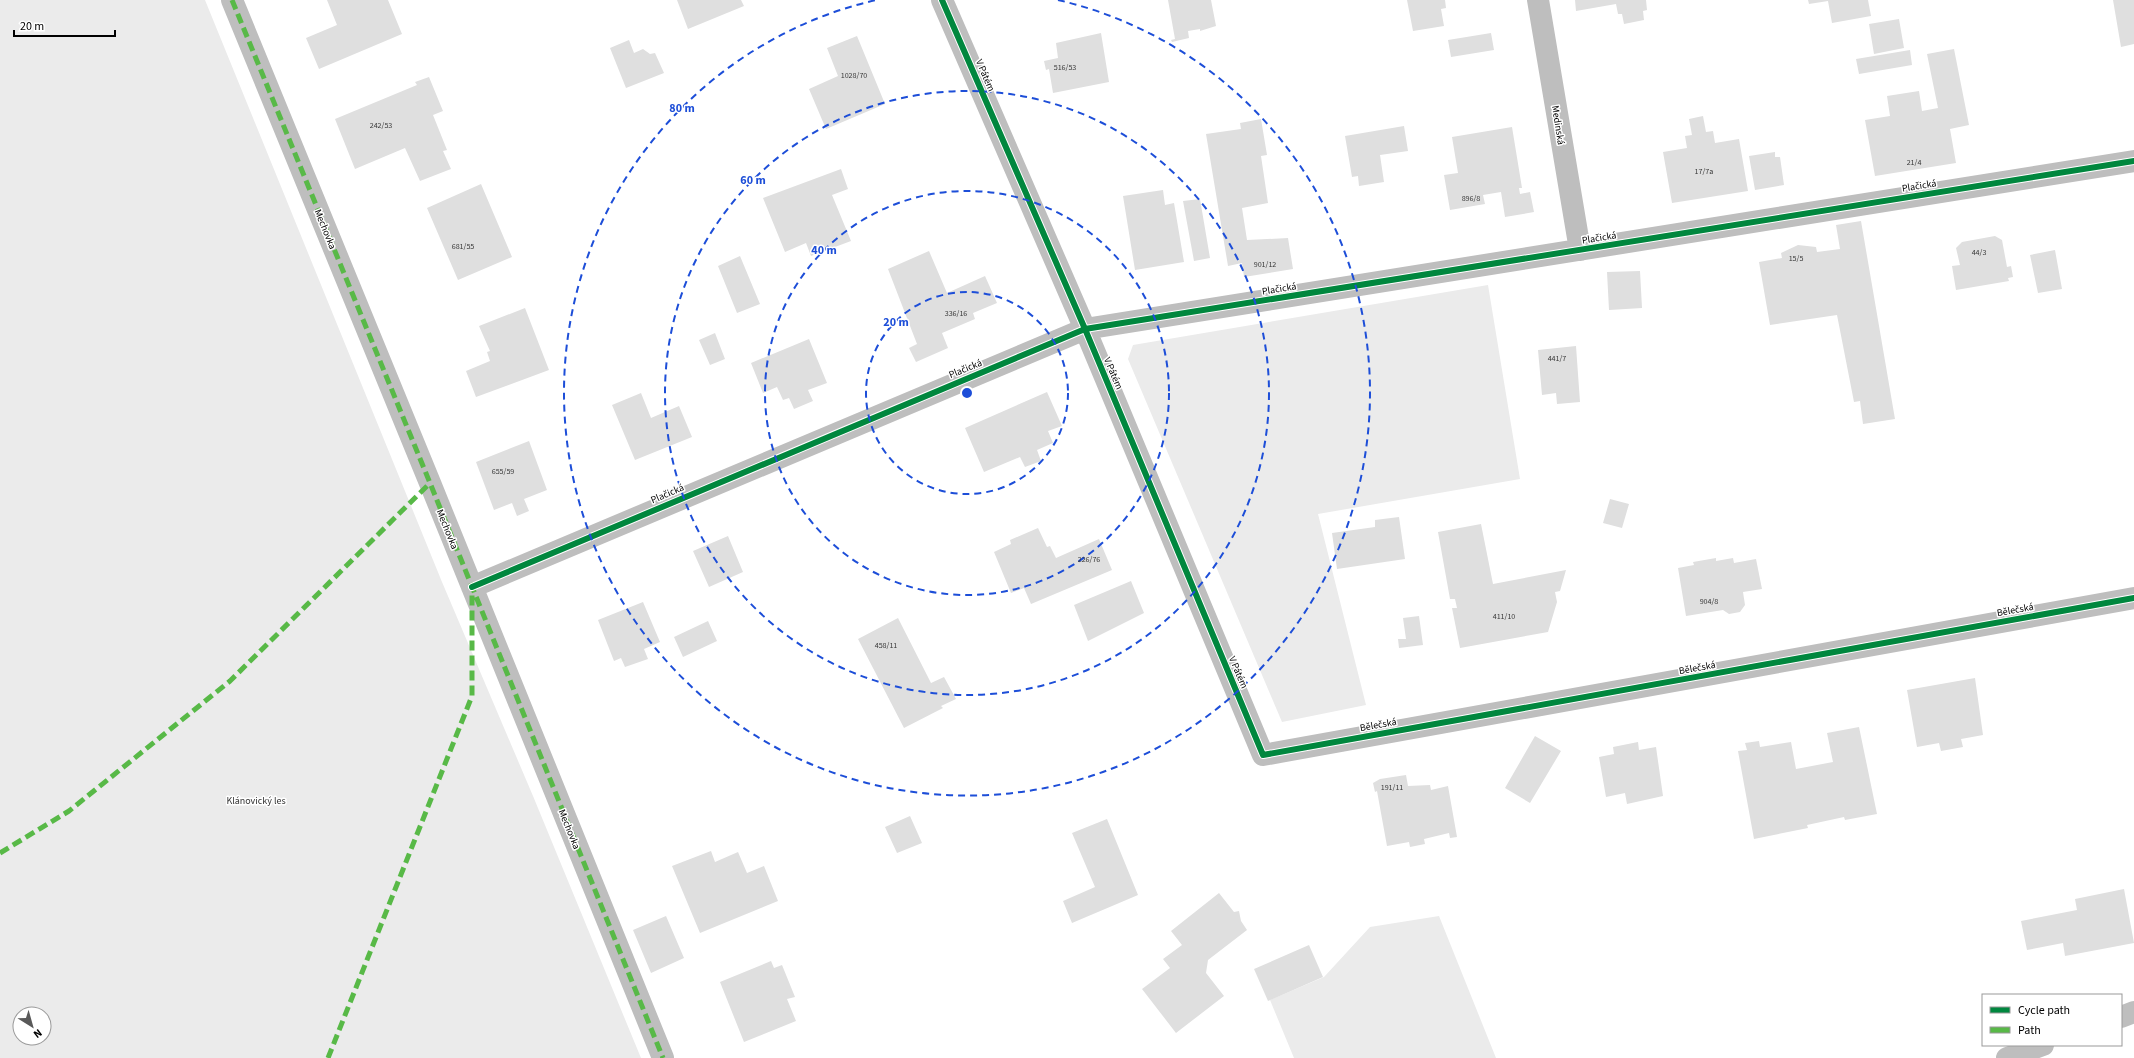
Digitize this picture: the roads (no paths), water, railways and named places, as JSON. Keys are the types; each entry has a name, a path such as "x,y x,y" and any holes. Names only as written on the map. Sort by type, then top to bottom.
{"street":[{"name":"Mechovka","path":"232,0 472,587 662,1058"},
{"name":"V Pátém","path":"942,0 1085,329 1263,755"},
{"name":"Medinská","path":"1538,0 1580,250"},
{"name":"Plačická","path":"472,587 1085,329 2134,161"},
{"name":"Bělečská","path":"1263,755 2134,598"},
{"path":"2122,1017 2134,1012"},
{"path":"2007,1058 2041,1046"}],"park label":[{"name":"Klánovický les","path":"256,800"}]}
